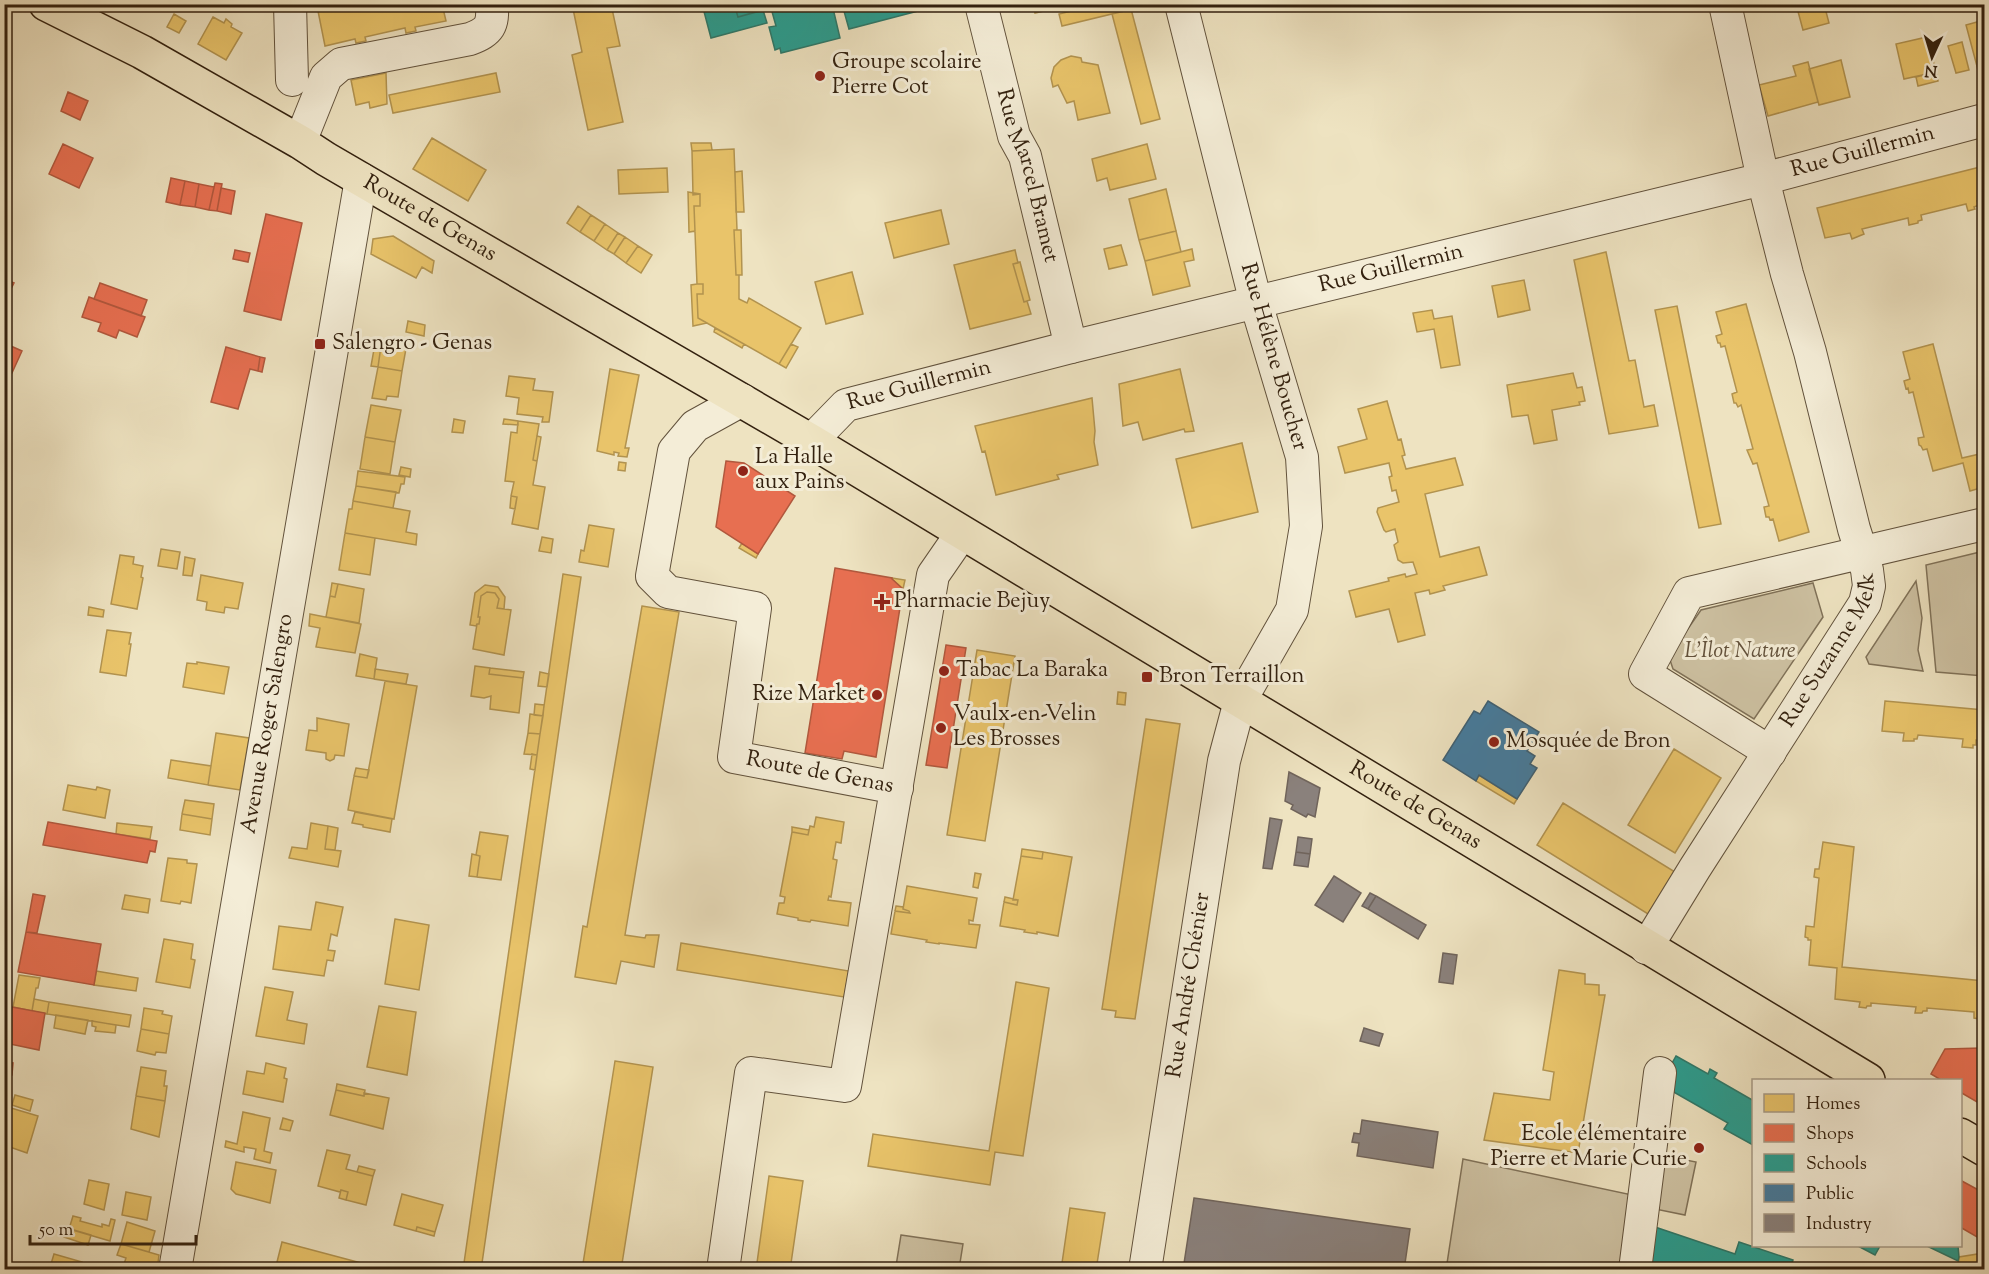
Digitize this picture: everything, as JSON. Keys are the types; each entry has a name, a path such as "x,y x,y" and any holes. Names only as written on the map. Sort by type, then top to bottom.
{"main road":[{"name":"Route de Genas","path":"46,4 142,52 742,400 1866,1079"},
{"name":"Route de Genas","path":"61,4 117,40"},
{"path":"1962,1136 1984,1149"}],"street":[{"path":"290,4 292,80"},
{"path":"300,142 326,77 341,64 470,39 486,33 493,20 492,4"},
{"name":"Rue Marcel Bramet","path":"981,4 1014,136 1025,156 1071,347"},
{"name":"Rue Hélène Boucher","path":"1180,4 1256,303 1302,457 1306,526 1292,610 1240,701"},
{"name":"Rue Suzanne Melk","path":"1646,948 1865,603 1869,586 1810,352 1763,179 1725,4"},
{"name":"Rue Guillermin","path":"811,441 846,405 1071,347 1763,179 1984,120"},
{"name":"Avenue Roger Salengro","path":"175,1269 361,179"},
{"name":"Route de Genas","path":"742,400 694,426 674,451 652,576 668,592 755,608 734,758 897,788 933,575 962,533"},
{"path":"1770,752 1645,674 1689,593 1984,524"},
{"name":"Rue André Chénier","path":"1145,1269 1224,761 1240,701"},
{"path":"723,1269 751,1073 845,1086 897,788"},
{"path":"1635,1269 1660,1074"}],"green space":[{"path":"1984,551 1984,676 1936,672 1926,565"},
{"path":"1916,581 1922,618 1918,650 1923,671 1869,664 1866,657"},
{"name":"L'Îlot Nature","path":"1813,583 1823,617 1754,719 1673,669 1670,660 1671,653 1701,610"},
{"path":"1666,1156 1696,1162 1685,1215 1655,1209"},
{"path":"1463,1159 1637,1196 1627,1269 1446,1270"},
{"path":"901,1235 963,1244 959,1269 922,1270 896,1266"}],"building: Homes":[{"path":"351,4 442,4 446,21 415,27 416,31 406,33 405,28 365,37 366,41 356,43 355,39 325,46 318,11"},
{"path":"572,4 611,4 620,46 607,48 623,122 588,130 572,55 582,52"},
{"path":"1033,4 1064,4 1065,6 1035,13"},
{"path":"1100,4 1149,5 1062,26 1059,14"},
{"path":"1796,4 1824,4 1829,23 1803,30"},
{"path":"1131,9 1160,119 1141,124 1112,14"},
{"path":"174,14 186,21 179,33 167,27"},
{"path":"213,17 224,23 226,19 232,24 231,27 242,33 226,60 198,44"},
{"path":"1984,20 1984,68 1978,70 1966,25"},
{"path":"1927,37 1936,72 1904,79 1896,44"},
{"path":"1962,42 1969,70 1956,73 1948,46"},
{"path":"1071,56 1081,58 1082,62 1098,65 1110,113 1078,120 1074,101 1067,103 1058,85 1053,87 1051,78 1054,67 1061,60"},
{"path":"1841,60 1850,97 1819,105 1809,69"},
{"path":"1808,62 1818,102 1768,116 1759,85 1796,76 1793,66"},
{"path":"1936,72 1938,81 1918,86 1916,77"},
{"path":"386,73 387,104 370,108 369,102 356,105 351,80"},
{"path":"496,73 500,92 393,113 389,95"},
{"path":"432,138 486,170 468,201 413,169"},
{"path":"691,143 711,143 712,150 692,151"},
{"path":"1147,144 1156,179 1110,190 1107,178 1097,181 1092,159"},
{"path":"734,149 737,230 734,230 739,299 747,303 749,298 801,328 779,364 698,318 697,294 703,294 703,284 697,284 694,206 700,206 700,194 693,195 692,151"},
{"path":"1984,166 1984,199 1977,201 1979,205 1974,207 1975,209 1968,211 1966,204 1921,215 1922,220 1918,223 1909,225 1908,218 1862,229 1864,234 1852,239 1850,233 1825,238 1817,208"},
{"path":"667,168 668,192 619,194 618,170"},
{"path":"742,171 744,212 736,212 735,172"},
{"path":"1166,189 1176,231 1139,240 1129,199"},
{"path":"688,192 700,194 700,206 694,206 695,231 689,232"},
{"path":"578,206 591,215 580,232 567,223"},
{"path":"941,210 949,244 894,258 885,223"},
{"path":"591,215 605,224 594,241 580,232"},
{"path":"605,224 618,233 607,250 594,241"},
{"path":"734,230 741,230 742,275 736,275"},
{"path":"1176,231 1181,252 1145,261 1139,240"},
{"path":"618,233 625,237 614,254 607,250"},
{"path":"393,236 434,261 432,273 422,267 416,278 371,254 373,239"},
{"path":"625,237 638,246 626,263 614,254"},
{"path":"1121,245 1127,265 1109,269 1104,249"},
{"path":"638,246 652,255 641,273 626,263"},
{"path":"1192,249 1194,260 1184,262 1190,286 1153,295 1145,261"},
{"path":"1015,250 1018,263 1013,264 1024,302 1027,301 1031,314 970,329 954,265"},
{"path":"1606,252 1629,361 1635,360 1644,407 1654,405 1658,426 1609,434 1574,260"},
{"path":"1020,262 1030,300 1024,302 1013,264"},
{"path":"852,272 863,314 826,324 815,282"},
{"path":"1524,280 1530,310 1498,317 1492,286"},
{"path":"703,284 703,294 697,294 698,318 707,323 693,326 691,285"},
{"path":"1746,304 1809,532 1779,541 1773,519 1766,517 1764,507 1769,506 1757,463 1753,464 1747,450 1753,449 1741,405 1738,407 1734,403 1732,394 1737,392 1725,346 1721,347 1716,336 1722,334 1716,312"},
{"path":"1677,306 1721,524 1699,528 1655,310"},
{"path":"1432,310 1434,319 1452,316 1460,365 1441,368 1434,329 1417,332 1413,313"},
{"path":"408,321 425,325 424,336 406,332"},
{"path":"715,328 744,344 742,348 714,332"},
{"path":"376,338 382,339 378,367 371,366"},
{"path":"382,339 407,343 402,371 378,367"},
{"path":"791,344 798,347 786,368 779,364"},
{"path":"1933,344 1962,458 1984,453 1984,487 1970,491 1963,463 1933,471 1927,449 1923,450 1919,445 1918,438 1924,437 1913,392 1909,393 1904,381 1910,379 1903,352"},
{"path":"378,367 402,371 398,397 387,396 386,400 372,398"},
{"path":"610,369 639,375 625,448 629,448 627,457 618,456 619,453 614,452 614,455 597,451"},
{"path":"1180,369 1194,431 1185,432 1184,429 1143,440 1138,422 1123,426 1119,384"},
{"path":"1573,373 1577,388 1582,387 1585,401 1579,402 1580,405 1552,410 1557,440 1534,444 1528,415 1512,417 1507,385"},
{"path":"509,376 535,379 533,390 553,392 549,422 542,422 543,417 517,414 519,398 506,396"},
{"path":"1092,398 1094,442 1098,465 1057,475 1059,479 996,495 985,451 982,452 975,426"},
{"path":"1387,401 1398,440 1401,439 1405,455 1402,456 1406,469 1455,458 1463,485 1425,494 1440,557 1479,547 1487,575 1443,586 1445,590 1430,594 1429,590 1415,593 1425,635 1398,642 1389,609 1356,617 1349,591 1389,581 1388,578 1417,574 1413,562 1403,563 1398,560 1394,545 1398,542 1395,529 1386,532 1377,512 1378,508 1399,502 1396,490 1392,491 1389,463 1345,473 1338,447 1367,439 1358,409"},
{"path":"371,405 401,410 395,442 365,437"},
{"path":"454,419 465,421 463,433 452,432"},
{"path":"504,419 518,421 518,425 503,424"},
{"path":"518,421 539,424 533,460 537,461 533,485 545,487 538,529 512,524 517,497 511,496 514,482 505,481 511,432 517,433"},
{"path":"537,436 541,437 537,461 533,460"},
{"path":"365,437 395,442 390,474 360,469"},
{"path":"1242,443 1258,512 1192,528 1176,459"},
{"path":"619,462 626,463 625,471 618,470"},
{"path":"401,467 411,469 410,477 399,475"},
{"path":"358,471 405,477 404,484 401,484 399,493 356,486"},
{"path":"356,486 396,492 393,508 353,501"},
{"path":"511,496 517,497 515,509 510,508"},
{"path":"353,501 410,511 406,532 417,534 416,545 345,533 349,509 352,509"},
{"path":"589,525 614,529 608,567 579,562 581,550 584,551"},
{"path":"345,533 375,538 370,575 339,570"},
{"path":"542,537 553,539 551,553 539,551"},
{"path":"742,543 758,554 756,558 739,548"},
{"path":"161,549 180,552 177,569 158,566"},
{"path":"120,555 134,557 133,564 143,566 137,609 111,604"},
{"path":"185,557 195,559 192,576 183,575"},
{"path":"563,574 581,577 481,1270 463,1270"},
{"path":"201,575 243,583 238,609 225,607 224,613 206,610 207,602 197,600"},
{"path":"892,579 905,580 903,589"},
{"path":"332,583 338,584 335,597 330,596"},
{"path":"338,584 364,589 359,623 326,617 330,596 335,597"},
{"path":"485,585 498,587 505,597 504,609 497,608 499,599 495,593 487,592 481,596 479,624 470,625 475,593"},
{"path":"487,592 495,593 499,599 497,608 511,610 504,655 473,649 477,624 479,624 481,596"},
{"path":"642,606 679,612 625,935 645,938 646,935 659,935 654,967 621,961 616,984 575,977 583,926 587,927"},
{"path":"89,607 104,610 103,617 88,615"},
{"path":"310,614 361,624 355,653 316,647 320,628 309,626"},
{"path":"107,630 131,633 126,676 100,672"},
{"path":"977,650 1015,656 985,841 947,835"},
{"path":"360,654 377,658 374,679 356,676"},
{"path":"197,662 229,667 224,694 183,687 187,663 197,664"},
{"path":"475,666 490,668 489,674 523,678 519,713 490,709 491,696 484,698 471,696"},
{"path":"490,668 524,672 523,678 489,674"},
{"path":"375,669 408,674 406,684 374,679"},
{"path":"540,672 549,674 547,687 538,686"},
{"path":"385,681 417,686 394,819 348,810 354,776 367,778"},
{"path":"1118,692 1126,693 1125,705 1117,704"},
{"path":"1885,701 1984,710 1984,741 1976,740 1973,748 1962,747 1963,739 1918,735 1914,741 1903,741 1904,733 1882,731"},
{"path":"535,704 544,705 543,716 534,715"},
{"path":"530,714 543,716 540,734 528,733"},
{"path":"317,718 349,724 344,756 335,755 330,761 326,759 326,753 306,750 309,730 317,731"},
{"path":"1146,719 1180,724 1135,1019 1115,1017 1116,1011 1102,1009"},
{"path":"216,733 249,738 240,790 208,785"},
{"path":"528,733 540,734 537,755 524,754"},
{"path":"1674,749 1721,778 1675,853 1628,825"},
{"path":"532,754 537,755 535,770 530,769"},
{"path":"171,760 211,766 208,785 168,778"},
{"path":"356,768 369,770 367,778 354,776"},
{"path":"1479,775 1517,799 1514,804 1476,781"},
{"path":"68,785 110,790 105,818 63,810"},
{"path":"185,800 214,804 212,819 182,814"},
{"path":"1563,803 1675,872 1648,914 1537,845"},
{"path":"355,812 392,819 390,832 352,823"},
{"path":"182,814 212,819 210,835 180,830"},
{"path":"816,817 844,822 841,843 836,842 833,859 837,860 831,897 829,896 828,900 851,903 848,926 798,920 798,918 777,914 779,903 784,903 785,897 780,896 792,832 808,835 810,826 814,827"},
{"path":"117,823 152,827 150,839 116,834"},
{"path":"311,823 328,826 325,849 341,851 338,867 289,858 292,847 307,849"},
{"path":"328,826 338,828 335,850 325,849"},
{"path":"792,827 809,830 808,835 792,832"},
{"path":"480,832 508,836 501,880 477,877 480,856 476,855"},
{"path":"1823,842 1854,847 1842,967 1984,981 1984,1016 1980,1016 1980,1019 1974,1018 1974,1012 1927,1008 1927,1011 1915,1013 1916,1007 1871,1003 1871,1006 1866,1008 1859,1007 1860,1002 1835,999 1837,968 1809,965 1811,940 1805,937 1806,926 1814,927 1819,878 1814,877 1815,869 1819,869"},
{"path":"1022,849 1043,852 1042,859 1021,856"},
{"path":"1043,852 1072,857 1058,936 1024,932 1025,930 1000,926 1004,902 1017,905 1018,900 1013,900 1021,856 1042,859"},
{"path":"472,854 480,856 477,877 469,876"},
{"path":"168,858 187,860 187,863 197,864 191,903 161,901"},
{"path":"975,873 981,874 978,888 973,887"},
{"path":"907,886 977,898 973,921 969,920 969,924 980,925 976,948 926,942 927,940 891,934 895,911 910,913 903,909"},
{"path":"125,895 150,899 148,913 122,909"},
{"path":"1005,897 1018,900 1017,905 1004,902"},
{"path":"316,902 343,907 337,936 331,934 328,950 335,951 333,961 327,960 324,976 273,969 279,926 311,930"},
{"path":"896,906 903,907 910,913 895,911"},
{"path":"395,919 429,925 419,990 385,984"},
{"path":"164,939 193,944 191,959 195,960 190,988 156,982"},
{"path":"681,943 849,971 844,997 677,970"},
{"path":"1559,970 1585,974 1585,984 1599,985 1599,995 1605,995 1578,1153 1484,1140 1494,1093 1550,1100 1554,1072 1543,1070"},
{"path":"96,971 138,978 136,991 94,985"},
{"path":"19,975 40,978 32,1011 13,1007"},
{"path":"1016,982 1049,988 1023,1156 995,1152 990,1185 868,1166 873,1134 989,1151"},
{"path":"265,987 293,992 287,1020 307,1024 304,1044 256,1036"},
{"path":"34,999 49,1002 47,1014 32,1011"},
{"path":"49,1002 131,1015 129,1027 47,1014"},
{"path":"379,1006 416,1012 407,1075 367,1067"},
{"path":"144,1008 163,1011 162,1014 172,1016 169,1034 141,1029"},
{"path":"56,1015 88,1020 85,1034 54,1028"},
{"path":"92,1021 116,1025 115,1033 95,1031 96,1027 92,1026"},
{"path":"141,1029 169,1034 166,1053 156,1052 155,1055 137,1051"},
{"path":"615,1061 653,1067 621,1270 582,1270"},
{"path":"266,1063 286,1068 284,1078 287,1079 283,1102 243,1094 247,1071 264,1074"},
{"path":"141,1067 166,1071 165,1101 136,1096"},
{"path":"337,1084 365,1090 364,1096 336,1090"},
{"path":"336,1090 389,1098 383,1129 330,1115"},
{"path":"15,1095 33,1100 30,1111 12,1105"},
{"path":"136,1096 165,1101 159,1137 131,1129"},
{"path":"11,1108 38,1116 27,1153 4,1145 4,1131"},
{"path":"243,1112 270,1118 264,1151 272,1153 270,1163 254,1159 256,1149 244,1147 244,1152 225,1147 226,1141 237,1144"},
{"path":"283,1118 293,1121 290,1131 280,1129"},
{"path":"327,1150 350,1155 346,1169 373,1176 366,1205 346,1200 348,1192 318,1186"},
{"path":"236,1162 276,1170 270,1203 236,1194 231,1189"},
{"path":"359,1166 375,1170 373,1176 357,1172"},
{"path":"769,1176 803,1181 790,1270 756,1270"},
{"path":"89,1180 109,1184 104,1210 84,1204"},
{"path":"341,1190 348,1192 346,1200 339,1198"},
{"path":"126,1192 151,1197 147,1220 122,1215"},
{"path":"402,1194 443,1205 435,1232 417,1227 416,1231 394,1225"},
{"path":"1070,1208 1105,1213 1096,1270 1061,1270"},
{"path":"73,1216 81,1218 80,1221 102,1227 102,1224 109,1226 111,1219 115,1220 110,1241 69,1229"},
{"path":"127,1222 155,1231 149,1252 121,1244"},
{"path":"417,1227 435,1232 434,1236 416,1231"},
{"path":"67,1228 91,1235 88,1245 64,1237"},
{"path":"282,1242 380,1268 379,1270 275,1270"},
{"path":"121,1244 159,1255 157,1270 122,1270 126,1258 117,1255"},
{"path":"1984,1253 1984,1270 1958,1270 1959,1257"},
{"path":"54,1254 82,1262 80,1270 71,1270 51,1264"}],"building: Shops":[{"path":"68,92 88,101 80,120 61,111"},
{"path":"63,144 93,158 79,188 49,174"},
{"path":"171,178 185,181 180,205 166,202"},
{"path":"185,181 199,184 195,207 180,205"},
{"path":"215,183 222,184 217,211 209,210"},
{"path":"199,184 214,187 209,210 195,207"},
{"path":"221,188 235,191 231,214 217,211"},
{"path":"266,214 302,223 281,320 244,311"},
{"path":"235,250 250,253 248,262 233,259"},
{"path":"4,279 14,283 4,303"},
{"path":"100,283 147,300 141,316 94,299"},
{"path":"89,297 145,317 137,337 119,330 116,338 98,331 101,323 82,317"},
{"path":"4,343 22,351 11,375 4,372"},
{"path":"226,347 260,357 258,371 250,369 238,409 211,402"},
{"path":"260,357 265,358 262,372 258,371"},
{"path":"726,461 744,463 795,496 758,554 716,527"},
{"path":"835,568 892,578 903,589 876,757 844,751 842,759 805,753"},
{"path":"946,645 966,648 947,768 926,765"},
{"path":"48,822 157,841 155,852 150,851 147,863 43,845"},
{"path":"33,894 45,896 37,933 26,932"},
{"path":"26,932 101,944 94,985 18,972"},
{"path":"12,1007 45,1013 39,1050 5,1043"},
{"path":"1984,1048 1984,1106 1962,1093 1962,1079 1939,1079 1931,1074 1945,1049"},
{"path":"4,1062 13,1063 12,1075 4,1074"},
{"path":"1962,1181 1984,1193 1984,1241 1962,1228"}],"building: Schools":[{"path":"702,4 734,4 738,17 763,10 767,23 711,38"},
{"path":"734,4 832,4 840,38 781,53 780,48 775,50 769,27 776,26 771,8 738,17"},
{"path":"842,4 925,4 926,9 849,29"},
{"path":"1676,1056 1708,1074 1710,1069 1717,1073 1714,1078 1752,1100 1752,1144 1724,1129 1728,1123 1665,1087 1666,1074"},
{"name":"Ecole élémentaire Pierre et Marie Curie","path":"1655,1227 1735,1254 1739,1242 1793,1260 1790,1270 1656,1270 1643,1265"},
{"path":"1860,1247 1879,1247 1875,1255"},
{"path":"1929,1247 1958,1247 1958,1261"}],"building: Public":[{"name":"Mosquée de Bron","path":"1488,701 1539,732 1527,751 1535,756 1530,764 1537,768 1517,799 1479,775 1476,781 1443,760 1474,711 1480,714"}],"building: Industry":[{"path":"1289,772 1320,788 1315,817 1308,814 1306,817 1291,809 1293,805 1285,801"},
{"path":"1270,818 1282,820 1272,869 1263,868"},
{"path":"1298,837 1312,839 1310,854 1296,852"},
{"path":"1296,852 1310,854 1308,867 1294,865"},
{"path":"1334,876 1361,893 1343,922 1315,905"},
{"path":"1370,893 1376,896 1368,909 1362,906"},
{"path":"1376,896 1426,925 1418,939 1368,909"},
{"path":"1443,953 1457,955 1453,984 1439,982"},
{"path":"1364,1028 1383,1034 1379,1046 1360,1041"},
{"path":"1362,1120 1438,1132 1433,1168 1357,1156 1359,1143 1352,1142 1354,1133 1360,1134"},
{"path":"1194,1198 1410,1229 1404,1270 1183,1270"}],"place":[{"name":"Groupe scolaire Pierre Cot","path":"820,76"},
{"name":"Salengro - Genas","path":"320,344"},
{"name":"La Halle aux Pains","path":"743,471"},
{"name":"Pharmacie Bejuy","path":"882,602"},
{"name":"Tabac La Baraka","path":"944,671"},
{"name":"Bron Terraillon","path":"1147,677"},
{"name":"Rize Market","path":"877,695"},
{"name":"Vaulx-en-Velin Les Brosses","path":"941,728"},
{"name":"Mosquée de Bron","path":"1494,742"},
{"name":"Ecole élémentaire Pierre et Marie Curie","path":"1699,1148"}]}
